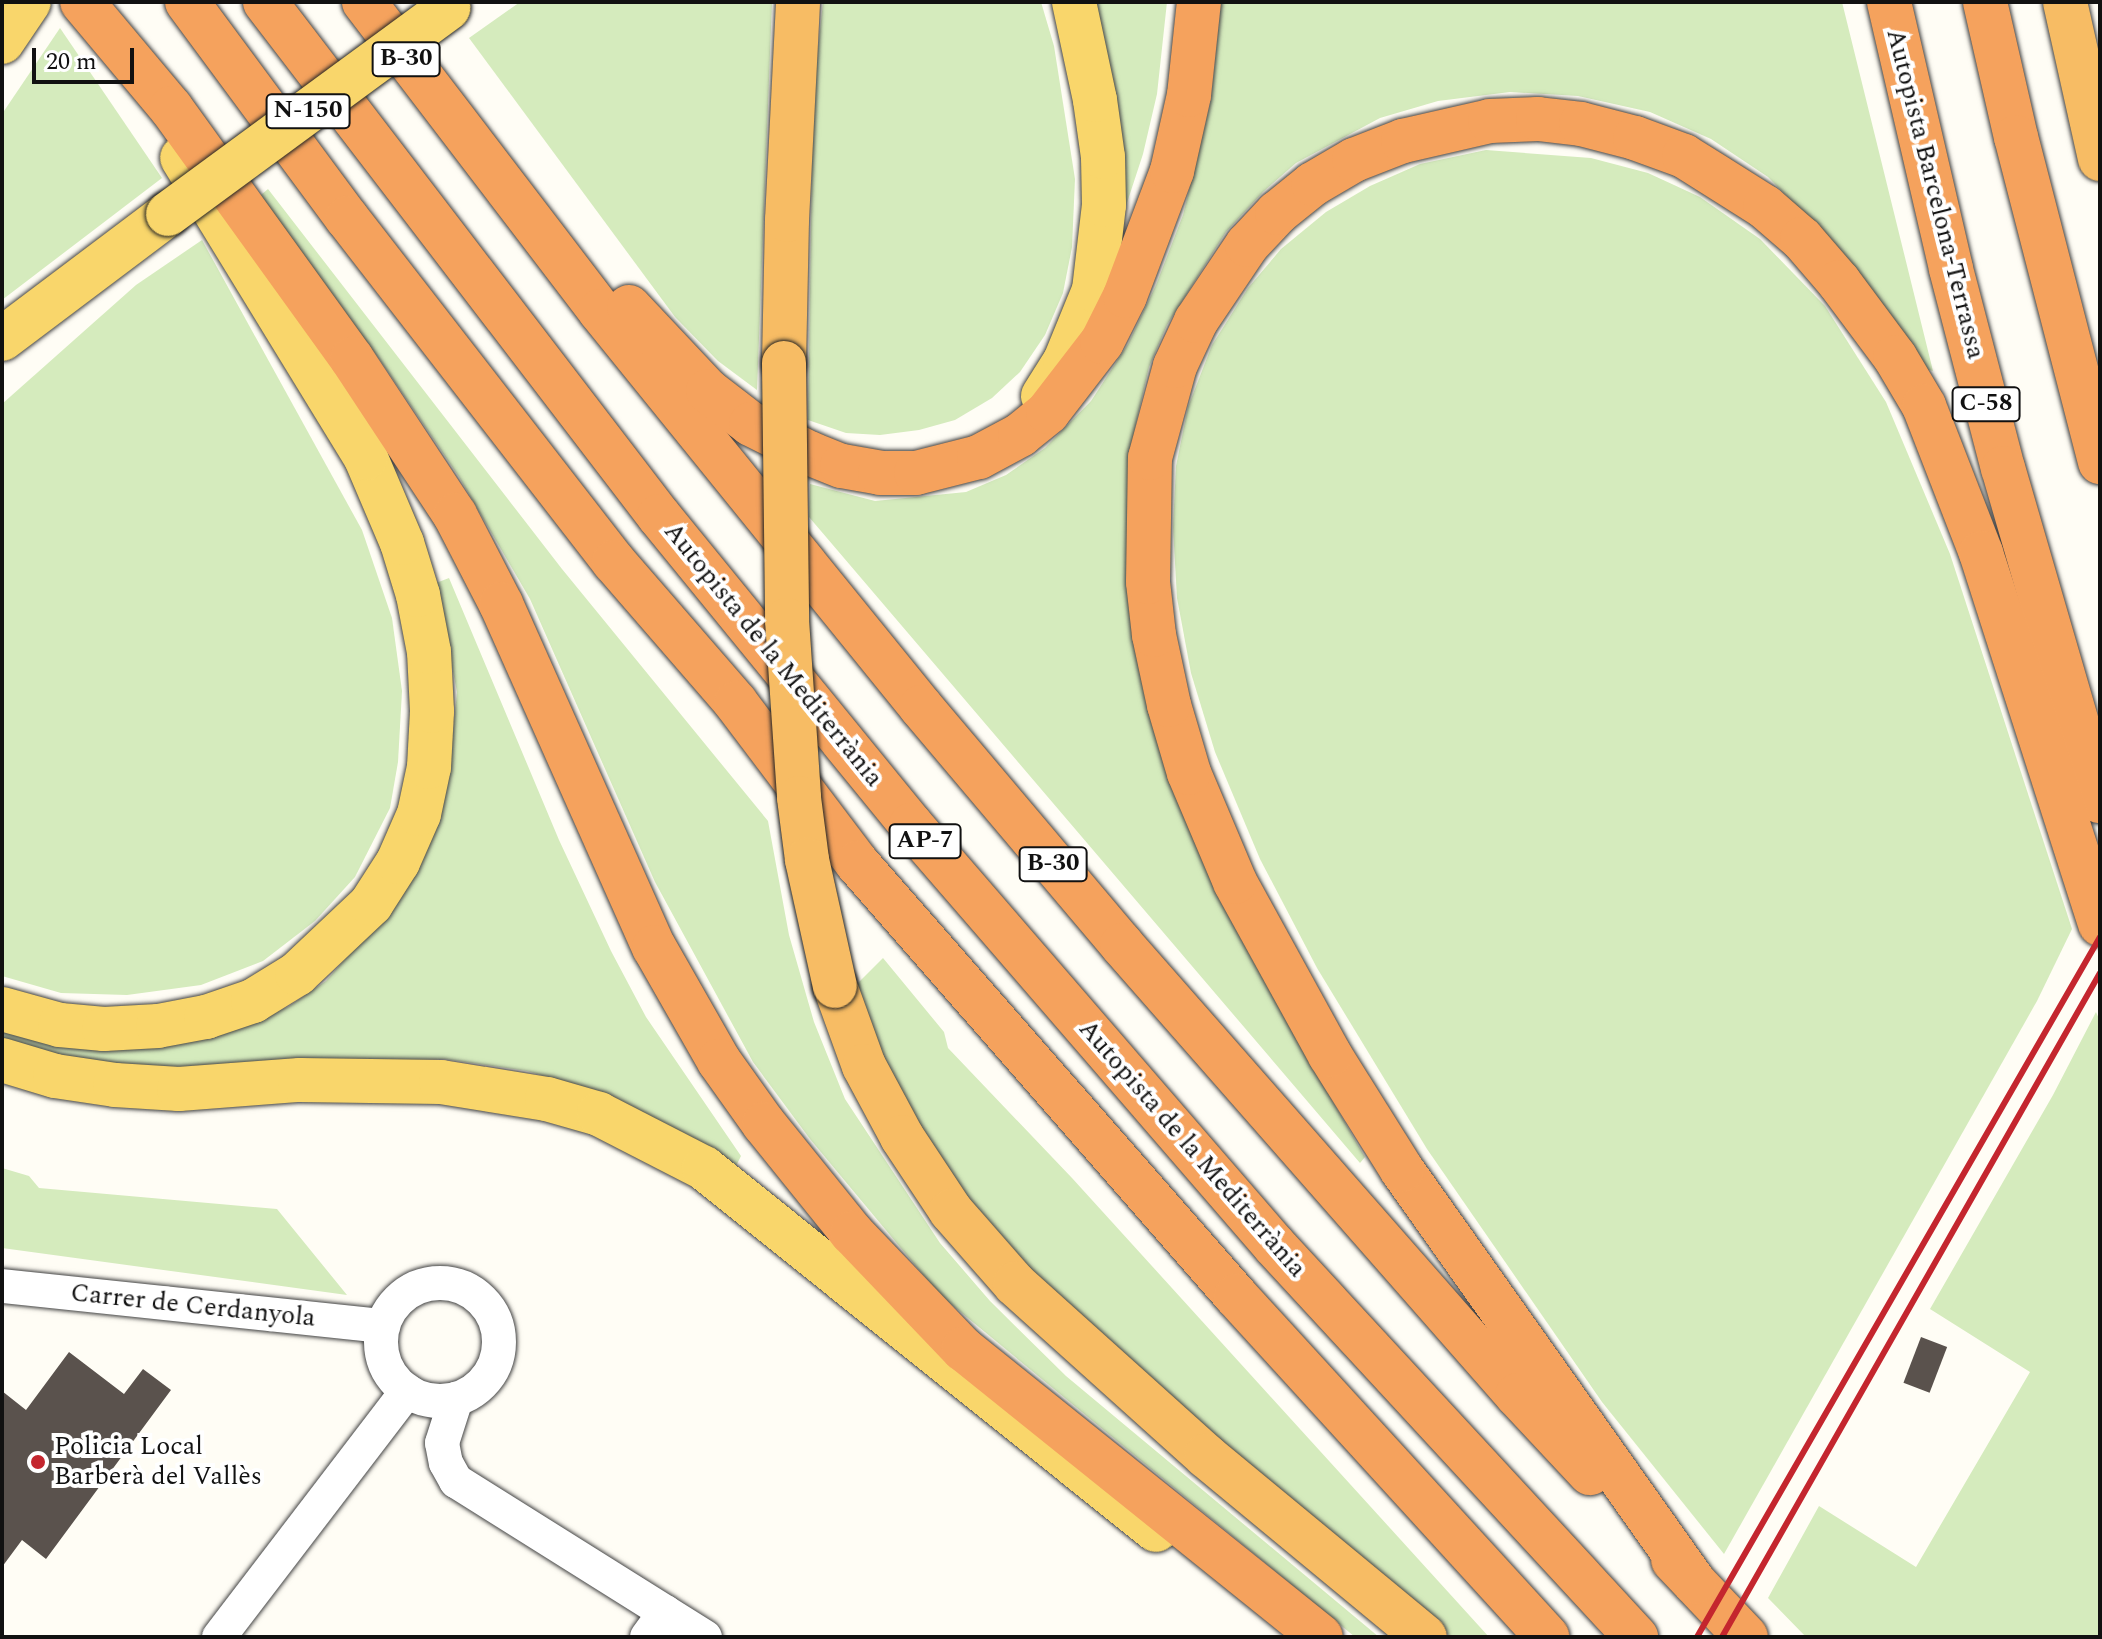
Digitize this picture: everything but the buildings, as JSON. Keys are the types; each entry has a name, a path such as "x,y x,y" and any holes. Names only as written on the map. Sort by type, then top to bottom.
{"highway":[{"name":"AP-7","path":"187,2 347,218 595,538 736,703 857,863 1236,1296 1547,1637"},
{"name":"Autopista de la Mediterrània","path":"265,2 659,516 911,825 1274,1245 1636,1637"},
{"name":"B-30","path":"364,2 448,116 709,447 1112,933 1517,1395 1746,1637"},
{"path":"798,2 787,220 784,363 787,620 799,798 807,860 835,986 864,1066 902,1137 951,1211 1015,1284 1195,1446 1425,1637"},
{"path":"448,116 708,391 751,424 842,466 880,473 916,473 979,457 1020,435 1048,412 1102,342 1125,296 1172,171 1189,95 1199,2"},
{"name":"Autopista Barcelona-Terrassa","path":"1889,2 1951,269 2003,468 2100,801"},
{"path":"1985,2 2016,137 2100,462"},
{"path":"2065,2 2100,159"},
{"path":"89,11 171,108 352,359 447,502 501,604 654,947 719,1061 764,1124 852,1233 963,1349 1321,1637"},
{"path":"1694,1582 1402,1170 1330,1055 1235,882 1189,773 1169,705 1154,635 1148,582 1150,458 1175,366 1196,321 1224,277 1277,213 1313,184 1354,160 1403,141 1490,121 1538,119 1581,124 1635,138 1684,156 1725,179 1802,239 1886,344 1924,406 1981,553 2095,909"}],"main road":[{"path":"979,457 1017,427 1044,395 1065,361 1094,290 1104,205 1103,157 1093,86 1074,2"},
{"name":"N-150","path":"2,339 452,5"},
{"path":"2,1009 60,1025 104,1029 194,1020 253,1001 297,974 371,904 398,862 419,814 429,767 432,711 430,667 418,595 402,543 366,458 89,11"},
{"path":"2,1060 55,1076 163,1088 300,1080 441,1082 534,1096 599,1114 704,1168 1153,1529 1237,1570"}],"street":[{"path":"446,1282 471,1291 491,1310 500,1336 496,1363 481,1386 456,1399 439,1401 407,1391 385,1362 383,1326 396,1302 419,1286 446,1282"},
{"name":"Carrer de Cerdanyola","path":"2,1286 383,1326"},
{"path":"219,1637 407,1391"},
{"path":"456,1399 442,1443 446,1463 456,1481 656,1625 705,1637"}],"green space":[{"path":"520,2 772,2 757,390 718,361 675,317 469,38"},
{"path":"823,2 1041,2 1054,46 1075,179 1072,247 1063,293 1045,335 1020,372 992,398 955,420 919,430 880,435 846,433 808,420 813,97"},
{"path":"1095,2 1167,2 1157,94 1143,154 1124,212 1115,98"},
{"path":"1221,2 1842,2 1933,371 1925,369 1828,238 1768,177 1711,139 1650,112 1578,96 1510,92 1438,101 1380,118 1296,163 1263,192 1226,232 1167,325 1149,367 1135,428 1128,484 1128,544 1296,1038 1365,1157 1360,1163 809,517 810,484 875,501 966,492 1006,475 1045,448 1091,401 1128,344 1156,285 1183,215 1211,100"},
{"path":"60,28 162,178 2,300 2,114"},
{"path":"1486,150 1591,158 1648,173 1700,197 1760,239 1825,306 1886,402 1950,554 2072,929 2037,1001 1724,1554 1602,1402 1427,1149 1317,968 1260,859 1215,752 1191,673 1177,598 1173,527 1176,466 1188,407 1212,345 1248,288 1281,249 1326,212 1370,186 1420,164"},
{"path":"268,189 562,569 768,821 789,935 814,1022 845,1099 940,1243 990,1301 1066,1376 1379,1637 1355,1637 940,1295 810,1139 753,1062 655,882 530,599 459,477 378,357 256,199"},
{"path":"202,240 362,530 392,618 402,691 398,762 390,808 355,877 315,921 263,961 201,985 127,995 61,993 2,976 2,404 136,285"},
{"path":"449,578 559,840 611,951 646,1017 741,1156 736,1166 602,1093 527,1071 444,1059 148,1070 98,1066 2,1040 2,1028 236,1027 288,1007 326,981 402,894 450,763 457,692 436,583"},
{"path":"883,958 944,1032 948,1048 1072,1178 1489,1637 1451,1637 1062,1309 935,1160 884,1068 856,985"},
{"path":"2096,1012 2100,1021 2100,1637 1806,1637 1768,1598 1819,1506 1916,1567 2030,1372 1930,1309 2053,1095"},
{"path":"2,1168 29,1176 39,1188 277,1209 347,1295 2,1248"}],"railway":[{"path":"1697,1637 2100,937"},
{"path":"1722,1637 2100,973"}],"place":[{"name":"Policia Local Barberà del Vallès","path":"38,1462"}]}
